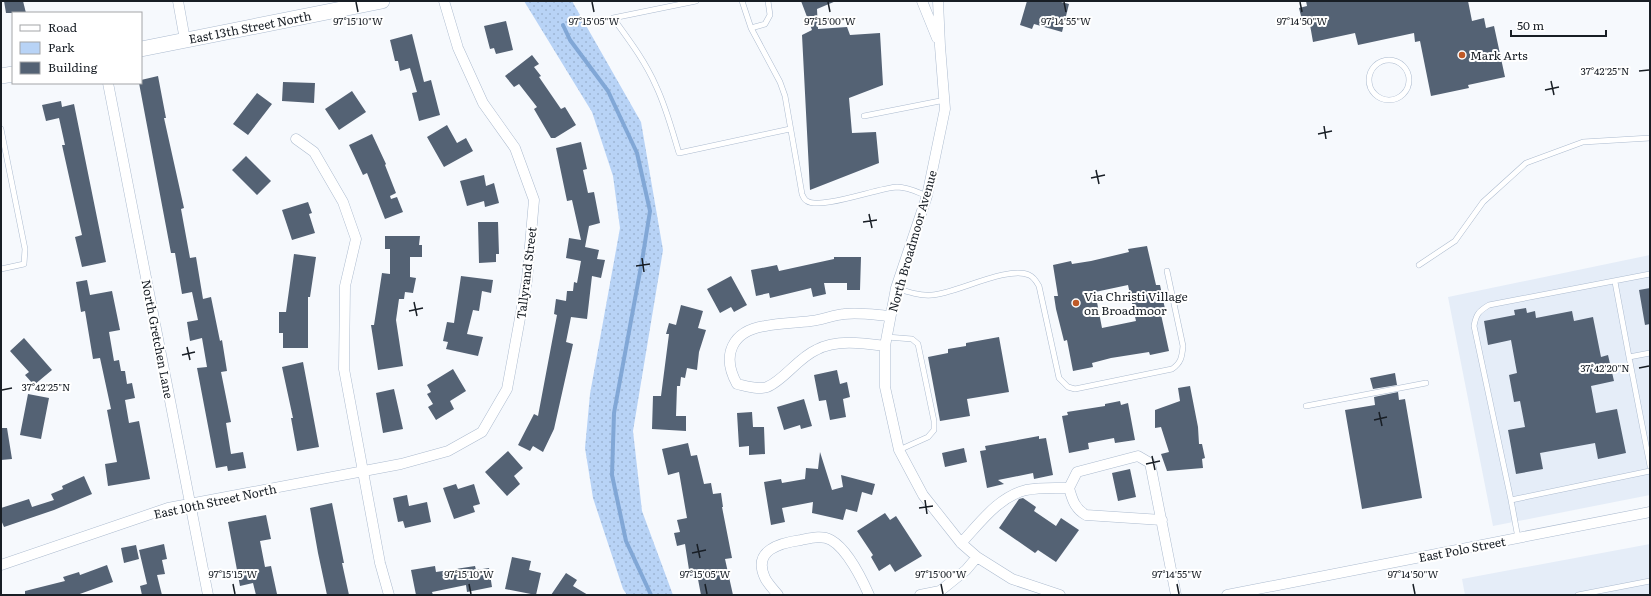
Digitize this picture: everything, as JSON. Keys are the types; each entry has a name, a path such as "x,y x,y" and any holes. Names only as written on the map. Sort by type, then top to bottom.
{"main road":[{"name":"East 13th Street North","path":"142,49 382,1"},
{"path":"1,76 12,74"}],"street":[{"path":"178,1 185,40"},
{"name":"Tallyrand Street","path":"363,471 401,464 448,450 482,432 507,390 527,280 534,200 515,148 483,102 458,48 444,1"},
{"name":"North Broadmoor Avenue","path":"922,1 940,46"},
{"name":"North Broadmoor Avenue","path":"938,1 945,109 927,196 896,288 886,342 884,387 899,450 924,495 961,543 977,557 1012,579 1060,595"},
{"name":"North Gretchen Lane","path":"108,84 208,595"},
{"path":"296,140 314,152 343,202 356,239 345,286 344,369 380,563 389,595"},
{"path":"886,342 844,343 817,349 798,361 767,387 751,387 737,384 731,372 728,361 733,344 745,333 764,326 813,321 845,313 890,316"},
{"path":"1162,520 1086,515 1080,512 1074,504 1069,488 1077,472 1138,456 1150,463 1162,520 1176,595"},
{"name":"East 10th Street North","path":"1,565 168,508 363,471"},
{"path":"961,543 995,508 1014,494 1039,488 1069,488"},
{"name":"East Polo Street","path":"1227,595 1650,512"},
{"path":"778,595 765,579 762,567 763,558 774,547 783,542 819,537 837,544 861,576 869,595"},
{"path":"920,595 940,591 966,570 977,557"}],"lane":[{"path":"696,1 613,18 637,51 656,85 669,119 679,153 790,129"},
{"path":"742,1 751,28 780,82 786,102 802,194 805,201 811,203 824,203 886,188 899,187 908,188 927,196"},
{"path":"751,28 765,24 770,15 768,1"},
{"path":"1392,60 1403,65 1407,70 1409,77 1407,90 1397,99 1383,99 1372,91 1370,85 1370,72 1379,62 1392,60"},
{"path":"864,116 945,100"},
{"path":"1,129 25,248 24,264 1,269"},
{"path":"1419,265 1455,241 1483,202 1526,163 1583,142 1650,138"},
{"path":"896,288 922,295 933,295 981,280 1018,273 1028,274 1035,279 1039,286 1059,378 1068,387 1075,389 1172,369 1178,365 1182,356 1183,346 1168,271"},
{"path":"1518,538 1474,326 1475,316 1480,310 1489,306 1650,274"},
{"path":"1615,282 1650,466"},
{"path":"886,342 912,339 918,344 934,421 934,430 928,437 899,450"},
{"path":"1629,357 1650,353"},
{"path":"1306,406 1426,382"},
{"path":"1511,500 1650,471"},
{"path":"1578,595 1650,581"}],"shaded area":[{"path":"1650,255 1650,495 1493,526 1448,297"},
{"path":"1650,544 1650,595 1465,595 1462,579"}],"green space":[{"path":"524,1 572,1 641,122 663,250 633,431 642,511 673,595 627,595 623,589 593,498 585,448 590,394 620,228 613,176 592,112"}],"building":[{"path":"4,1 23,1 26,12 6,13"},
{"path":"801,1 836,1 817,9 818,29 847,27 850,35 880,33 883,85 849,98 852,133 876,132 879,163 810,190 802,35 812,30"},
{"path":"1027,1 1057,1 1069,4 1062,32 1034,24 1032,29 1020,25"},
{"name":"Mark Arts","path":"1306,1 1468,1 1472,21 1484,18 1486,28 1494,26 1505,77 1468,85 1469,88 1431,96 1420,41 1415,42 1414,33 1358,45 1355,33 1313,42 1309,19 1302,20 1299,8 1307,6"},
{"path":"506,21 513,50 496,54 494,48 490,49 484,26"},
{"path":"412,34 424,82 431,80 440,115 419,121 412,93 417,92 410,68 400,71 398,61 395,61 390,40"},
{"path":"532,55 539,64 534,67 541,76 539,77 561,109 565,107 576,125 555,138 551,138 534,109 537,107 519,84 514,87 505,76"},
{"path":"158,76 166,118 164,118 184,208 181,209 190,258 196,257 203,299 211,297 220,341 222,340 227,371 221,372 231,422 226,423 231,454 243,452 246,468 228,471 227,466 216,468 197,368 207,367 202,338 190,341 187,322 198,320 192,292 182,294 175,253 171,253 139,84 142,84 142,80"},
{"path":"283,82 315,83 314,103 282,101"},
{"path":"352,91 366,112 339,130 325,109"},
{"path":"257,93 272,104 248,135 233,124"},
{"path":"61,101 62,107 74,104 106,262 82,267 75,237 82,235 62,145 65,145 59,118 46,121 42,105"},
{"path":"447,125 457,143 466,138 473,151 444,167 427,137"},
{"path":"372,134 386,164 385,165 396,193 390,196 391,199 397,197 403,212 385,219 367,173 363,175 349,145"},
{"path":"581,142 587,169 583,170 588,193 594,192 600,223 589,226 585,247 599,250 597,259 605,260 601,278 592,276 587,319 571,317 566,342 573,344 554,429 543,452 533,446 530,451 518,445 534,414 538,416 557,315 554,314 556,299 566,301 567,291 573,291 574,282 577,283 581,261 566,258 569,238 581,240 572,200 567,201 556,148"},
{"path":"246,156 271,181 257,195 232,170"},
{"path":"484,175 486,186 494,183 499,203 485,207 484,201 467,206 460,181"},
{"path":"308,202 312,213 309,214 315,233 292,240 282,210"},
{"path":"478,222 498,222 499,254 496,254 496,262 479,263"},
{"path":"385,236 420,236 419,245 422,245 422,257 410,257 410,277 416,278 413,293 405,292 404,299 399,299 396,320 403,366 378,370 371,325 374,325 382,273 390,274 390,249 385,249"},
{"name":"Via Christi Village on Broadmoor","path":"1147,246 1156,285 1160,285 1165,309 1160,310 1169,351 1150,355 1149,352 1111,358 1092,363 1093,367 1073,371 1067,340 1064,341 1056,309 1054,296 1058,296 1053,265 1071,261 1072,264 1091,261 1129,252 1128,249","holes":["1128,285 1136,321 1102,328 1095,292"]},
{"path":"294,254 316,257 310,297 308,297 308,348 283,348 283,333 279,333 279,312 286,312"},
{"path":"834,257 861,257 860,290 847,290 847,283 824,283 826,294 813,297 811,288 770,298 769,293 756,296 751,270 777,265 779,271 834,259"},
{"path":"461,276 493,280 491,293 482,291 479,311 473,310 467,334 483,337 478,356 446,349 448,342 443,341 447,322 454,323"},
{"path":"731,276 747,305 734,312 731,307 720,313 707,289"},
{"path":"87,280 90,295 112,291 120,330 109,332 114,361 119,360 121,371 125,371 127,384 132,383 135,398 125,400 129,423 139,421 150,479 108,486 105,464 117,462 107,410 111,409 100,358 93,359 85,311 81,312 76,282"},
{"path":"1650,288 1650,324 1645,325 1639,290"},
{"path":"681,305 703,311 698,328 706,330 699,352 697,370 687,368 685,378 681,377 680,386 677,386 676,416 686,416 686,431 652,429 653,396 661,396 669,334 666,334 669,323 676,325"},
{"path":"1526,308 1527,313 1535,311 1536,318 1572,311 1574,321 1593,317 1601,357 1608,355 1614,381 1591,386 1596,413 1617,409 1626,453 1598,459 1595,443 1540,453 1543,469 1516,474 1508,430 1525,427 1520,401 1514,402 1509,375 1517,373 1511,340 1488,345 1484,321 1515,315 1514,310"},
{"path":"999,337 1009,392 967,399 970,416 940,421 928,357 948,353 948,349 966,346 966,343"},
{"path":"24,338 52,370 34,385 25,375 29,372 10,351"},
{"path":"303,362 319,447 297,451 291,418 293,418 282,367"},
{"path":"453,369 466,391 450,401 454,409 436,420 428,407 433,404 427,394 431,392 427,385"},
{"path":"837,370 840,384 847,382 850,397 843,399 846,417 830,420 826,400 819,401 814,375"},
{"path":"1395,373 1397,385 1373,389 1370,378"},
{"path":"1190,386 1198,427 1199,444 1202,444 1205,458 1202,459 1203,468 1167,471 1161,454 1169,452 1161,427 1155,428 1155,410 1180,401 1178,388"},
{"path":"394,389 403,429 383,433 376,393"},
{"path":"1398,392 1399,400 1405,399 1422,498 1362,509 1345,410 1375,405 1374,397"},
{"path":"28,394 49,398 41,439 20,435"},
{"path":"804,399 812,426 801,429 800,425 784,430 777,407"},
{"path":"1120,401 1121,405 1128,403 1135,440 1115,443 1114,438 1088,443 1089,449 1069,453 1062,416 1068,415 1067,412 1105,406 1105,404"},
{"path":"752,412 753,427 764,427 765,454 749,455 749,446 739,447 737,413"},
{"path":"1,428 7,428 12,459 1,460"},
{"path":"1039,436 1039,439 1046,438 1053,475 1034,479 1033,473 998,480 1004,484 987,488 980,451 986,450 985,446"},
{"path":"688,443 691,456 697,455 704,484 711,483 713,494 721,493 722,507 732,558 725,559 733,595 701,595 697,574 690,576 685,544 677,546 674,533 680,532 677,520 687,518 679,472 668,475 662,449"},
{"path":"964,448 967,462 945,467 942,453"},
{"path":"508,451 523,468 514,476 520,484 507,496 485,472"},
{"path":"820,452 832,490 843,487 841,475 875,484 872,495 862,492 857,512 846,509 843,520 812,513 813,502 782,508 785,522 771,525 764,482 781,479 782,483 805,479 806,468 818,469"},
{"path":"1130,469 1136,497 1118,501 1112,473"},
{"path":"84,476 92,494 54,510 4,527 1,520 1,508 29,499 32,507 54,500 51,494 63,489 62,486"},
{"path":"456,484 458,489 474,484 480,504 473,506 475,512 454,519 443,488"},
{"path":"407,495 409,506 427,502 431,522 405,528 403,521 398,522 393,498"},
{"path":"1023,498 1036,507 1034,511 1056,526 1061,518 1079,530 1056,562 1038,550 1035,553 999,528 1019,499"},
{"path":"332,503 349,595 327,595 318,553 310,508"},
{"path":"885,513 890,520 896,516 922,556 895,572 890,564 879,571 871,557 873,555 857,531"},
{"path":"266,515 271,539 260,541 265,567 271,566 277,594 256,595 253,583 240,586 228,522"},
{"path":"164,544 167,559 162,560 165,574 157,575 162,595 142,595 140,586 147,584 139,550"},
{"path":"136,545 139,559 124,563 121,548"},
{"path":"512,557 531,561 529,570 541,573 536,595 505,589"},
{"path":"107,565 113,582 77,595 25,595 25,591 65,581 63,577 79,572 80,575"},
{"path":"435,566 436,572 475,566 476,570 489,568 492,587 467,592 466,585 432,592 433,595 416,595 411,570"},
{"path":"566,573 577,580 573,586 588,595 551,595"}],"waterway":[{"path":"563,25 570,40 608,91 637,153 650,211 614,413 612,475 626,541 651,595"}],"place":[{"name":"Mark Arts","path":"1462,55"},
{"name":"Via Christi Village on Broadmoor","path":"1076,303"}]}
